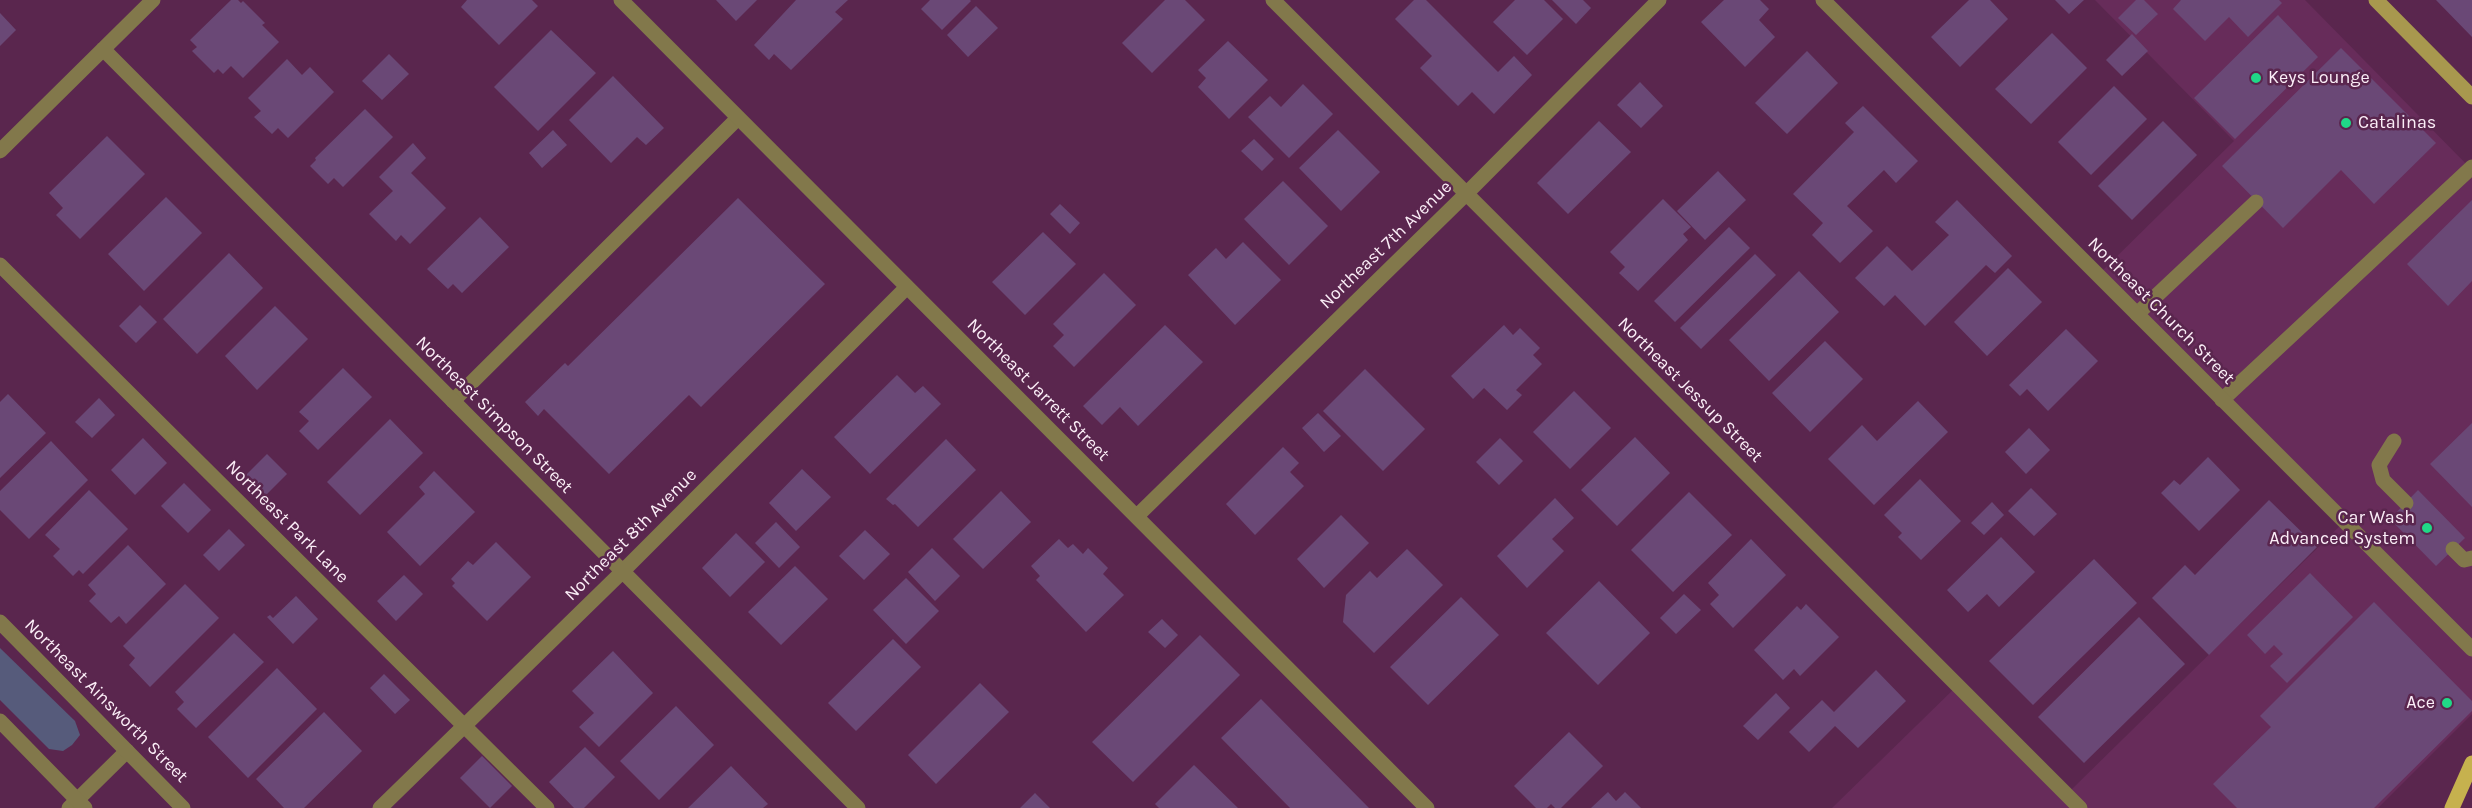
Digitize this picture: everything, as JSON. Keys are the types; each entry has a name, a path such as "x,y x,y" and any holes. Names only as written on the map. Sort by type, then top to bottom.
{"main road":[{"path":"2376,0 2472,97"},
{"path":"2452,808 2472,764"}],"street":[{"path":"0,151 153,0"},
{"name":"Northeast Jarrett Street","path":"621,0 1137,516 1421,806"},
{"name":"Northeast Jessup Street","path":"1273,0 2080,808"},
{"name":"Northeast 7th Avenue","path":"1137,516 1466,194 1659,0"},
{"name":"Northeast Church Street","path":"1823,0 2472,649"},
{"name":"Northeast Simpson Street","path":"103,49 858,808"},
{"path":"453,401 738,118"},
{"path":"2222,400 2472,167"},
{"path":"2137,314 2256,202"},
{"name":"Northeast Park Lane","path":"0,265 547,808"},
{"name":"Northeast 8th Avenue","path":"380,808 622,572 907,287"},
{"path":"2394,441 2379,465 2383,480 2406,503"},
{"path":"2453,549 2463,560 2472,558"},
{"name":"Northeast Ainsworth Street","path":"0,622 183,808"},
{"path":"0,721 77,805 127,751"}],"shaded area":[{"path":"2095,0 2305,0 2472,170 2472,714 2378,808 1832,808 1959,684 2069,792 2346,520 2100,273 2234,141"},
{"path":"0,648 75,721 80,735 72,745 63,751 49,749 0,700"}],"building":[{"path":"231,0 238,0 241,3 243,1 265,23 262,25 279,42 243,78 231,66 223,74 218,69 214,73 192,51 197,47 190,40"},
{"path":"467,0 532,0 538,6 499,45 461,7"},
{"path":"716,0 757,0 736,21"},
{"path":"796,0 848,0 835,12 843,19 791,70 774,54 769,60 754,45"},
{"path":"930,0 971,1 942,30 921,9"},
{"path":"1165,0 1185,0 1205,20 1152,73 1122,43"},
{"path":"1414,0 1426,0 1498,72 1514,56 1532,75 1494,114 1472,92 1458,106 1420,68 1432,56 1395,19"},
{"path":"1515,0 1544,0 1563,19 1527,55 1493,22"},
{"path":"1552,0 1583,0 1591,8 1576,24"},
{"path":"1724,0 1760,0 1769,9 1759,20 1775,37 1745,67 1701,22"},
{"path":"1969,0 1990,0 2008,19 1960,67 1931,37"},
{"path":"2055,0 2084,0 2069,14"},
{"path":"2136,0 2144,0 2158,14 2136,35 2118,18"},
{"path":"2181,0 2279,0 2282,3 2248,37 2229,17 2205,41 2173,9"},
{"path":"2436,0 2472,0 2472,37"},
{"path":"976,6 998,28 968,57 947,35"},
{"path":"0,13 16,30 0,46"},
{"name":"Keys Lounge","path":"2278,15 2318,57 2235,139 2194,98"},
{"path":"551,30 596,73 538,131 494,87"},
{"path":"2052,33 2087,68 2031,124 1995,89"},
{"path":"2132,34 2148,51 2122,76 2106,60"},
{"path":"1228,41 1268,80 1229,119 1198,87 1206,78 1198,70"},
{"path":"2341,48 2436,143 2374,204 2341,170 2283,228 2222,166"},
{"path":"1807,51 1838,83 1787,134 1755,103"},
{"path":"389,54 409,74 382,100 362,81"},
{"path":"287,59 302,75 310,67 334,92 288,138 278,128 272,134 254,117 261,111 248,98"},
{"path":"613,76 664,128 646,145 637,137 611,163 569,120"},
{"path":"1640,82 1663,106 1641,128 1617,105"},
{"path":"1303,84 1333,114 1289,158 1248,117 1270,96 1281,107"},
{"path":"2114,86 2147,119 2091,175 2058,142"},
{"path":"1863,106 1918,161 1896,183 1884,170 1847,206 1873,231 1840,263 1812,235 1823,223 1793,194 1854,132 1845,123"},
{"path":"365,109 393,137 343,187 334,178 328,184 310,166 316,160 315,158"},
{"path":"1599,121 1631,152 1568,214 1537,183"},
{"path":"2163,121 2197,155 2132,220 2098,186"},
{"path":"553,130 567,145 542,168 529,153"},
{"path":"1338,130 1380,172 1341,211 1299,168"},
{"path":"107,136 145,174 80,239 56,215 63,208 49,193"},
{"path":"1254,139 1274,159 1262,171 1241,151"},
{"path":"413,143 426,158 411,173 446,208 410,244 401,235 396,241 369,214 393,191 379,177"},
{"path":"1718,171 1746,200 1705,240 1677,211"},
{"path":"1283,181 1328,226 1289,265 1244,219"},
{"path":"166,197 202,233 144,291 108,254"},
{"path":"738,198 825,284 701,407 689,395 609,474 544,409 538,416 525,402 565,363 568,366"},
{"path":"1663,199 1691,227 1683,234 1688,240 1638,291 1619,273 1625,267 1610,252"},
{"path":"1957,200 2012,256 1995,273 1986,265 1925,326 1895,295 1884,306 1855,278 1887,246 1912,271 1949,235 1935,222"},
{"path":"2472,200 2472,281 2448,306 2407,264"},
{"path":"1060,204 1080,223 1070,234 1050,214"},
{"path":"480,217 509,247 462,293 453,284 448,289 427,269"},
{"path":"1729,227 1750,248 1675,322 1654,301"},
{"path":"1043,232 1076,264 1025,315 992,282"},
{"path":"1243,242 1281,280 1235,325 1188,275 1216,248 1226,259"},
{"path":"229,253 263,288 197,354 163,319"},
{"path":"1755,254 1776,275 1701,349 1680,328"},
{"path":"2008,268 2042,302 1987,356 1954,322"},
{"path":"1799,271 1839,312 1769,381 1729,340"},
{"path":"1104,273 1136,305 1074,367 1053,346 1064,335 1053,324"},
{"path":"140,305 157,322 136,343 119,326"},
{"path":"275,306 308,339 257,390 225,356"},
{"path":"1165,325 1203,362 1138,426 1120,407 1102,425 1083,406"},
{"path":"1504,325 1513,335 1520,328 1540,348 1533,355 1542,364 1516,390 1522,395 1507,410 1484,388 1473,399 1451,376"},
{"path":"2066,329 2098,361 2048,411 2027,389 2020,396 2009,385"},
{"path":"1825,341 1863,379 1810,432 1772,393"},
{"path":"343,368 372,397 318,450 299,431 309,421 299,412"},
{"path":"1365,369 1425,429 1383,471 1323,411"},
{"path":"897,375 915,393 923,386 941,404 870,474 834,437"},
{"path":"1574,391 1611,428 1570,469 1533,432"},
{"path":"8,394 46,433 0,478 0,402"},
{"path":"99,398 115,415 92,438 75,422"},
{"path":"1918,401 1948,432 1874,505 1828,459 1862,425 1877,441"},
{"path":"1318,413 1341,436 1324,452 1302,428"},
{"path":"390,419 423,453 360,515 327,482"},
{"path":"2472,423 2472,507 2430,464"},
{"path":"2029,428 2050,450 2026,474 2005,452"},
{"path":"1635,437 1670,473 1617,526 1581,490"},
{"path":"143,438 167,463 135,495 111,470"},
{"path":"1500,438 1523,461 1499,485 1476,462"},
{"path":"946,439 976,470 918,527 895,504 893,505 886,499"},
{"path":"51,441 88,480 29,539 0,510 0,491"},
{"path":"1283,447 1299,463 1290,472 1304,486 1255,535 1226,504"},
{"path":"267,454 287,474 266,495 246,475"},
{"path":"2208,457 2240,490 2199,531 2161,493 2174,480 2180,485"},
{"path":"802,469 831,497 796,531 769,503"},
{"path":"434,471 475,512 420,566 387,532 425,494 419,487"},
{"path":"1920,479 1961,521 1921,560 1898,537 1902,533 1884,515"},
{"path":"184,483 211,510 188,533 161,506"},
{"path":"2031,488 2057,514 2034,536 2008,511"},
{"path":"89,490 128,529 83,574 79,570 73,576 53,556 60,549 45,535"},
{"name":"Car Wash Advanced System","path":"2418,490 2465,538 2436,566 2390,519"},
{"path":"1001,491 1031,522 983,569 953,539"},
{"path":"1689,492 1732,535 1673,592 1631,550"},
{"path":"1555,498 1574,518 1552,539 1564,551 1527,588 1497,556"},
{"path":"2269,500 2317,547 2209,655 2152,598 2185,565 2195,575"},
{"path":"1992,502 2004,515 1984,535 1971,523"},
{"path":"1341,515 1369,543 1324,588 1297,559"},
{"path":"776,522 800,547 779,568 755,543"},
{"path":"229,529 245,545 219,571 203,555"},
{"path":"865,530 890,554 864,580 839,556"},
{"path":"736,533 765,562 730,597 702,568"},
{"path":"2001,537 2035,572 1999,607 1987,594 1968,612 1947,590"},
{"path":"1059,539 1068,548 1073,544 1083,554 1088,548 1108,568 1103,574 1124,595 1086,632 1036,580 1040,576 1031,566"},
{"path":"1751,539 1786,575 1733,628 1710,604 1719,595 1708,583"},
{"path":"496,542 531,577 487,621 452,586 455,583 451,579 468,561 473,565"},
{"path":"128,545 166,584 126,624 119,616 111,623 89,601 96,594 88,585"},
{"path":"932,548 960,576 935,601 908,572"},
{"path":"1407,549 1443,585 1374,653 1343,622 1346,595 1370,571 1377,578"},
{"path":"2094,559 2137,603 2033,705 1989,661"},
{"path":"795,566 828,599 781,645 748,612"},
{"path":"2310,573 2353,617 2287,683 2270,666 2283,654 2274,645 2265,654 2247,635"},
{"path":"404,575 423,594 396,621 377,601"},
{"path":"906,578 939,611 906,644 873,610"},
{"path":"1599,581 1650,633 1598,685 1546,633"},
{"path":"185,584 219,618 150,687 129,665 135,658 123,646"},
{"path":"1684,594 1701,610 1676,634 1660,618"},
{"path":"296,596 318,619 293,644 267,617 270,615 273,618"},
{"path":"1461,597 1499,635 1428,705 1390,667"},
{"path":"2374,602 2472,701 2472,711 2374,808 2237,808 2213,784 2271,727 2260,716"},
{"path":"1806,604 1839,637 1800,676 1794,669 1783,680 1754,650 1797,606 1801,610"},
{"path":"2139,617 2185,664 2084,763 2038,717"},
{"path":"1162,619 1178,635 1165,648 1148,632"},
{"path":"234,633 264,662 196,728 177,709 184,702 175,692"},
{"path":"1200,635 1240,675 1133,782 1092,742"},
{"path":"893,639 921,667 856,731 828,703"},
{"path":"613,651 653,693 599,747 579,727 594,713 572,691"},
{"path":"277,668 317,709 248,778 208,737"},
{"path":"1876,670 1906,701 1858,748 1835,726 1809,752 1789,732 1822,700 1834,712"},
{"path":"384,674 410,700 395,714 370,688"},
{"path":"980,683 1009,712 936,784 908,755"},
{"path":"1776,693 1790,708 1758,740 1743,726"},
{"path":"1261,699 1369,808 1290,808 1221,738"},
{"path":"676,706 714,745 659,800 620,761"},
{"path":"324,712 362,751 304,808 284,808 256,779"},
{"path":"1569,732 1603,766 1561,808 1555,808 1551,804 1547,808 1536,808 1514,786"},
{"path":"585,747 615,777 584,808 574,808 549,782"},
{"path":"482,756 512,786 490,808 460,778"},
{"path":"1194,765 1238,808 1159,808 1155,804"},
{"path":"731,766 768,804 763,808 688,808"},
{"path":"1608,792 1616,801 1625,792 1641,808 1591,808"},
{"path":"1035,793 1050,808 1020,808"}],"place":[{"name":"Keys Lounge","path":"2256,78"},
{"name":"Catalinas","path":"2346,123"},
{"name":"Car Wash Advanced System","path":"2427,528"},
{"name":"Ace","path":"2447,703"}]}
